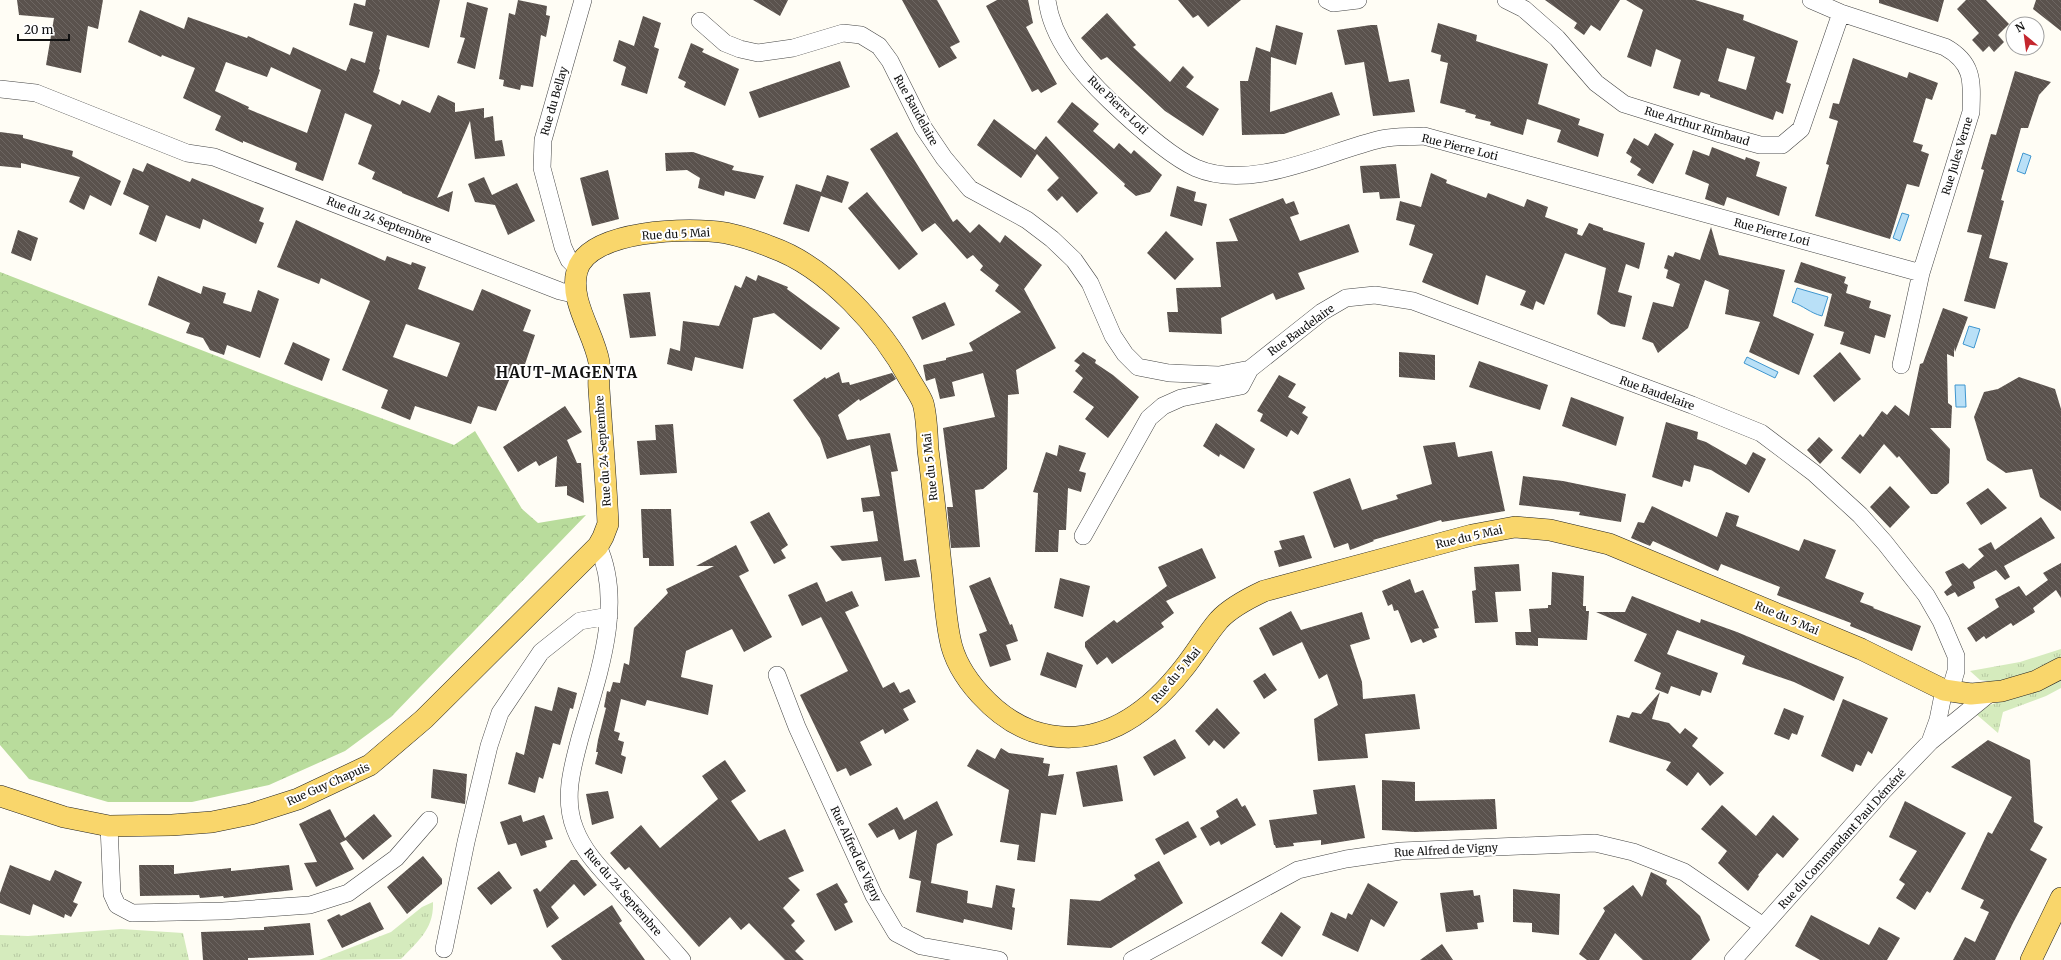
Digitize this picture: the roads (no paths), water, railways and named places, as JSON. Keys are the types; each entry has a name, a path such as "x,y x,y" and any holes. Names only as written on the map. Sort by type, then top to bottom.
{"main road":[{"name":"Rue du 5 Mai","path":"578,269 586,257 598,246 622,238 692,231 729,233 778,249 803,262 834,286 859,311 875,328 900,360 923,404 950,641 969,683 1000,713 1031,730 1059,737 1086,736 1109,731 1123,723 1150,706 1182,671 1220,618 1243,601 1264,591 1472,535 1515,527 1557,531 1609,544 1861,649 1951,691"},
{"path":"577,295 578,269"},
{"name":"Rue du 24 Septembre","path":"577,295 599,362 608,524 598,546"},
{"name":"Rue Guy Chapuis","path":"0,796 64,817 109,826 172,825 212,822 251,814 298,799 370,765 424,719 598,546"},
{"name":"Rue du Commandant Paul Déméné","path":"1951,691 1990,693 2036,682 2061,668"},
{"path":"2036,959 2061,898"}],"street":[{"name":"Rue du Bellay","path":"578,269 569,260 563,247 542,168 543,140 583,0"},
{"name":"Rue Pierre Loti","path":"1047,0 1049,16 1066,50 1097,88 1135,125 1176,156 1196,168 1231,176 1275,172 1383,138 1424,136 1921,273"},
{"path":"1327,0 1333,3 1358,0"},
{"name":"Rue Arthur Rimbaud","path":"1506,0 1524,9 1557,38 1596,83 1624,104 1717,134 1760,144 1775,145 1782,145 1800,129 1841,13"},
{"name":"Rue Jules Verne","path":"1811,0 1841,13 1945,47 1958,54 1968,70 1972,85 1971,112 1921,273 1901,365"},
{"name":"Rue Baudelaire","path":"700,21 725,43 740,49 758,53 792,48 842,33 861,34 880,46 890,62 923,127 944,158 970,189 1027,220 1052,239 1074,260 1090,283 1113,336 1125,354 1138,367 1169,373 1219,374 1250,369"},
{"name":"Rue du 24 Septembre","path":"0,89 36,93 187,153 214,157 560,291 577,295"},
{"name":"Rue Baudelaire","path":"1083,536 1149,418 1163,406 1182,398 1241,386 1250,369 1328,309 1346,298 1375,295 1413,302 1761,433 1814,473 1860,515 1885,543 1926,595 1941,621 1956,656 1956,671 1951,691"},
{"name":"Rue du 24 Septembre","path":"598,546 604,559 609,580 609,616 600,666 574,762 568,800 574,829 588,855 682,960"},
{"path":"444,949 466,842 489,746 500,713 541,652 580,621 609,616"},
{"name":"Rue Alfred de Vigny","path":"777,675 797,727 874,896 896,933 921,946 999,960"},
{"path":"1930,742 1951,691 1960,703 1955,723"},
{"name":"Rue du Commandant Paul Déméné","path":"1733,960 1883,791 1930,742 1990,693"},
{"path":"109,826 112,894 117,906 132,913 223,911 310,905 348,892 396,858 429,820"},
{"name":"Rue Alfred de Vigny","path":"1132,960 1298,870 1346,859 1401,851 1594,843 1633,852 1684,872 1764,926"}],"water":[{"path":"2023,153 2031,156 2025,174 2017,171"},
{"path":"1902,213 1909,215 1900,241 1893,238"},
{"path":"1797,288 1828,297 1822,316 1792,302"},
{"path":"1969,326 1980,329 1974,348 1963,344"},
{"path":"1747,357 1778,372 1775,378 1744,363"},
{"path":"1955,385 1965,385 1966,407 1956,407"}],"district":[{"name":"HAUT-MAGENTA","path":"567,373"}]}
